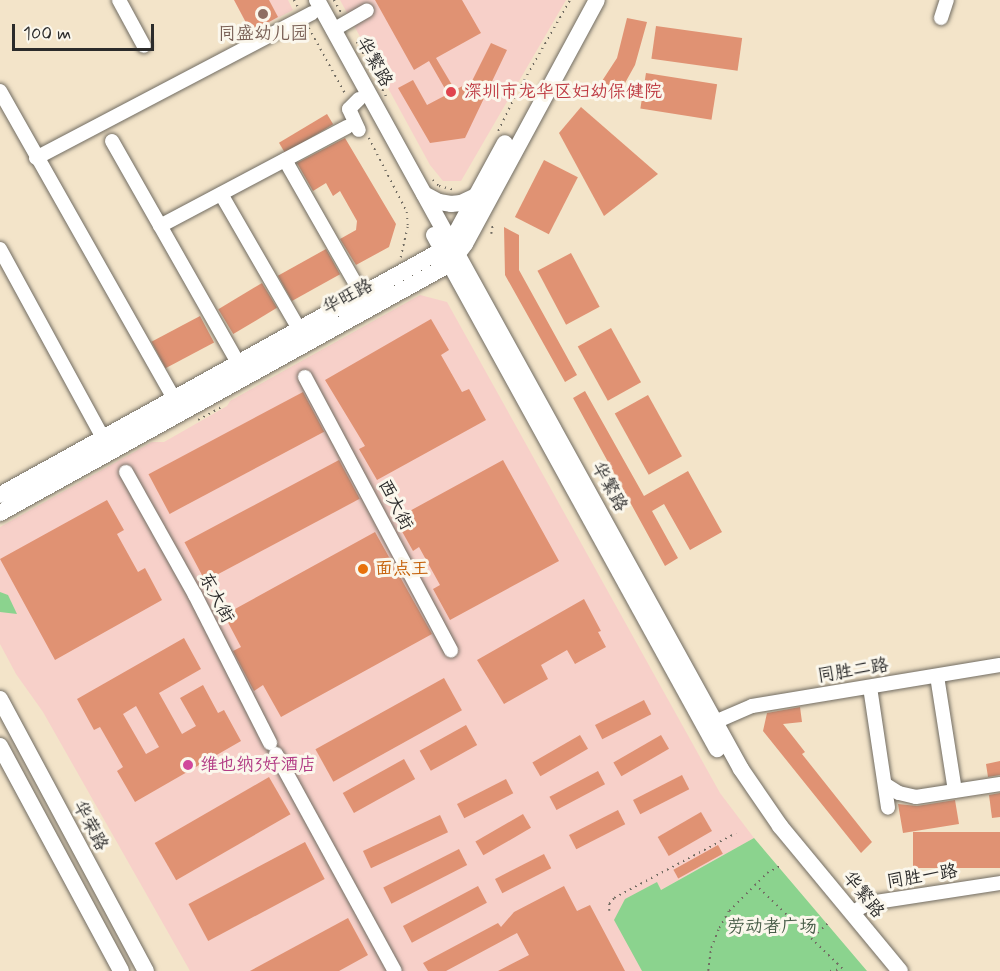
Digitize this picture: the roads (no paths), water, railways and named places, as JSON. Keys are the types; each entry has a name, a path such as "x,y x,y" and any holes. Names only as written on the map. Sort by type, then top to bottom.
{"main road":[{"path":"450,252 476,196 584,0"},
{"path":"450,252 597,0"},
{"name":"华繁路","path":"308,10 338,23 424,194 450,252 731,775 772,832 886,971"},
{"name":"华繁路","path":"308,10 354,100 450,252 715,722 764,804 900,971"},
{"path":"424,194 439,202 451,204 461,203 476,196"},
{"name":"华旺路","path":"0,495 299,329 450,252"},
{"name":"华旺路","path":"0,513 450,252"},
{"name":"华荣路","path":"0,699 146,971"},
{"path":"0,746 121,971"}],"street":[{"path":"119,0 144,45"},
{"path":"941,18 947,0"},
{"path":"36,158 308,10"},
{"path":"338,23 367,10"},
{"path":"0,92 174,399"},
{"path":"160,226 285,160 357,129 349,109 354,100"},
{"path":"112,141 238,363"},
{"path":"285,160 362,295"},
{"path":"221,194 299,329"},
{"path":"0,249 103,438"},
{"name":"西大街","path":"305,377 451,651"},
{"name":"东大街","path":"126,472 195,596 273,749 395,971"},
{"name":"同胜二路","path":"715,722 752,706 1000,665"},
{"path":"937,676 955,791"},
{"path":"870,687 888,808"},
{"path":"886,785 899,793 916,797 1000,784"},
{"name":"同胜一路","path":"852,913 876,902 1000,884"}],"place":[{"name":"同盛幼儿园","path":"263,14"},
{"name":"深圳市龙华区妇幼保健院","path":"451,92"},
{"name":"面点王","path":"363,569"},
{"name":"维也纳3好酒店","path":"188,765"}],"park label":[{"name":"劳动者广场","path":"772,927"}]}
